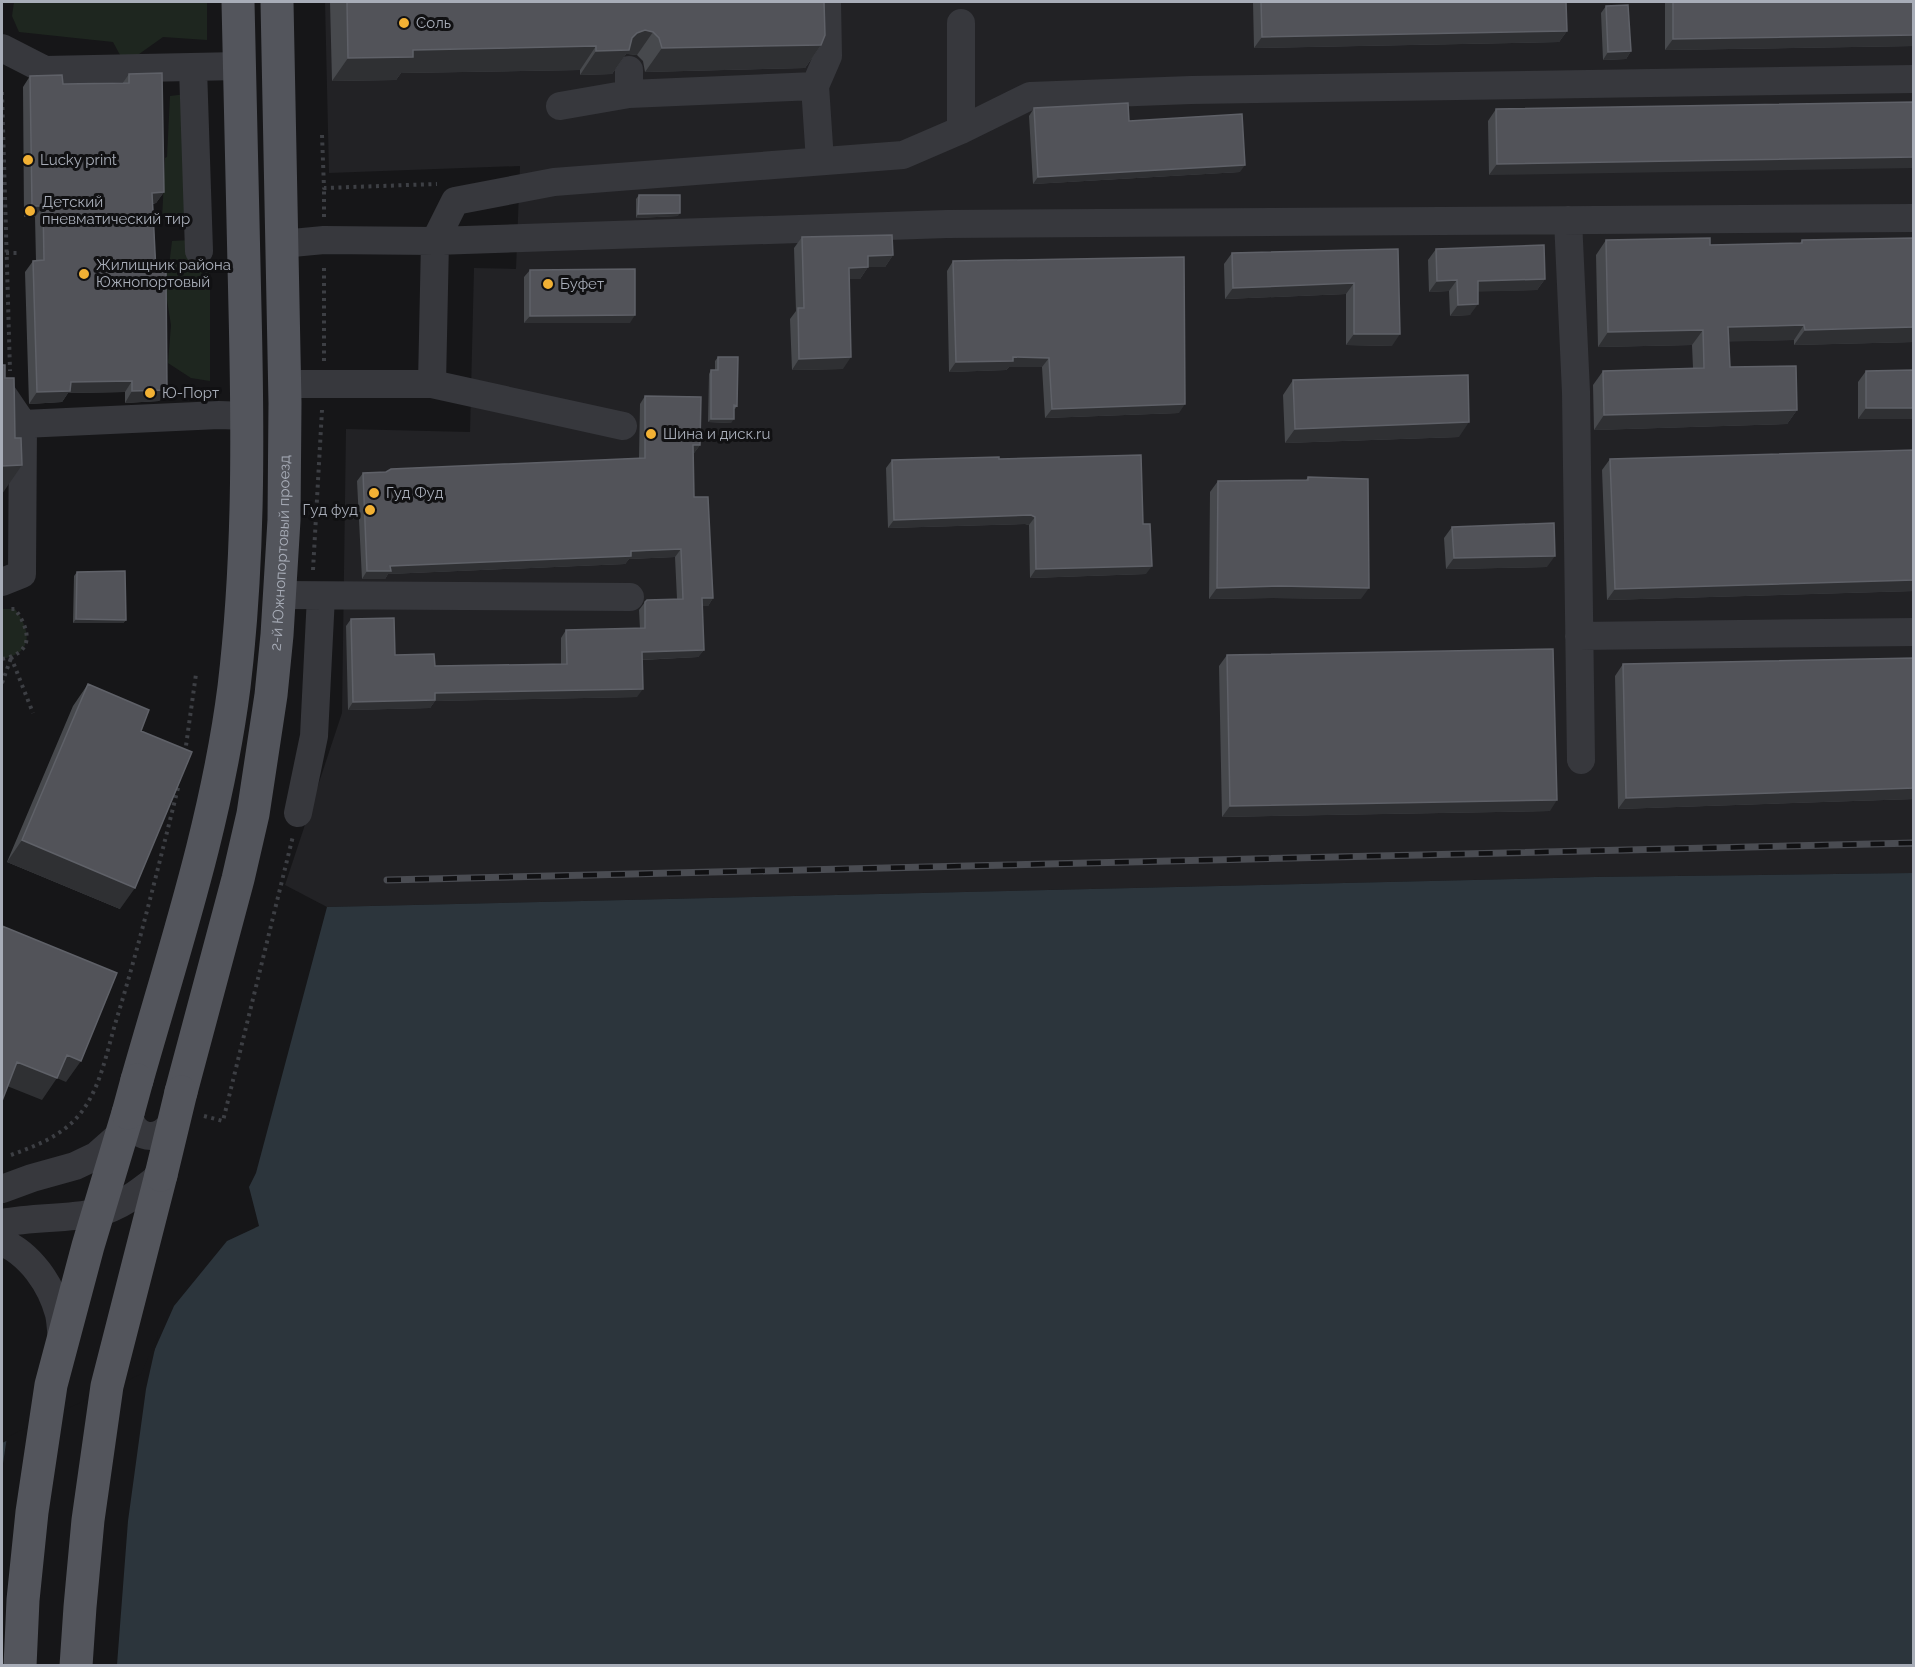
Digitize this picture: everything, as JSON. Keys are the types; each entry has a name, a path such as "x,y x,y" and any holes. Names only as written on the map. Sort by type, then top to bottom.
{"main road":[{"path":"20,1665 23,1600 32,1512 51,1385 98,1213 198,869 214,807 225,749 240,630 246,517 247,416 238,2"},
{"name":"2-й Южнопортовый проезд","path":"76,1665 88,1521 107,1386 177,1107 238,879 253,814 271,695 284,520 284,384 277,2"}],"street":[{"path":"820,161 815,86 828,56 827,2"},
{"path":"961,23 962,130"},
{"path":"2,30 2,49 45,70 239,66"},
{"path":"193,68 199,250"},
{"path":"432,384 435,241 455,201 554,182 903,155 962,130 1030,96 1191,90 1914,80"},
{"path":"560,106 629,82 815,86"},
{"path":"282,244 324,240 435,241 947,224 1914,218"},
{"path":"1568,220 1576,392 1581,760"},
{"path":"284,384 432,384 623,426"},
{"path":"2,582 22,574 12,409 247,416"},
{"path":"280,595 317,582 630,597"},
{"path":"298,813 314,736 317,582"},
{"path":"1580,636 1914,632"},
{"path":"2,1189 75,1166 96,1156 125,1123 147,1136 158,1136 168,1130 177,1107"},
{"path":"2,1223 22,1219 98,1213 140,1192 160,1175"},
{"path":"2,1242 16,1249 33,1266 50,1290 59,1315 62,1345"}],"path":[{"path":"2,92 3,218 12,409"},
{"path":"322,135 324,206"},
{"path":"324,188 453,183 455,201"},
{"path":"6,253 21,253"},
{"path":"324,273 324,349"},
{"path":"2,289 7,283"},
{"path":"317,582 322,410"},
{"path":"2,609 15,609 23,620 28,635 24,648 12,657 2,659"},
{"path":"2,683 12,657"},
{"path":"12,657 33,713"},
{"path":"185,759 196,674"},
{"path":"2,1159 47,1141 66,1128 82,1111 95,1088 136,946 179,782"},
{"path":"223,1121 298,813"}],"shaded area":[{"path":"14,2 207,2 207,40 163,37 125,64 113,42 19,32 12,16"},
{"path":"325,2 1913,2 1913,873 1595,877 327,907 285,885 342,713 346,429 470,432 474,268 516,269 520,166 329,173"},
{"path":"186,94 190,219 162,220 170,96"},
{"path":"191,240 210,256 210,381 191,378 168,363 171,325 164,282 172,241"},
{"path":"2,609 15,609 24,625 26,640 20,652 2,659"},
{"path":"1913,873 1913,1665 2,1666 2,1443 143,1376 174,1306 227,1241 259,1226 249,1187 256,1173 327,907 1595,877"}],"pier":[{"path":"158,1335 146,1389 128,1521 117,1665 2,1665 2,1470 7,1437 141,1374"}],"building":[{"path":"347,2 824,2 825,35 821,45 662,48 659,38 653,32 645,30 632,38 629,50 596,51 596,46 413,50 413,57 348,58"},
{"path":"1261,2 1566,2 1567,31 1262,37"},
{"path":"1673,2 1914,2 1914,35 1673,39"},
{"path":"1628,5 1631,51 1608,52 1606,6"},
{"path":"162,73 164,192 152,193 156,272 166,272 167,390 132,391 132,381 71,382 70,391 37,392 33,261 44,260 43,206 32,206 30,76 62,75 63,84 129,83 129,74"},
{"path":"1914,102 1914,157 1497,164 1496,109"},
{"path":"1128,103 1129,121 1242,114 1245,165 1038,177 1034,108"},
{"path":"639,195 680,195 680,213 638,214"},
{"path":"892,235 893,255 868,256 868,267 849,268 851,357 799,359 798,308 804,308 802,237"},
{"path":"1710,238 1710,245 1802,243 1802,240 1914,238 1914,327 1805,330 1804,325 1728,327 1730,367 1796,366 1797,410 1604,415 1603,371 1704,368 1703,330 1608,332 1606,240"},
{"path":"1544,245 1545,279 1478,281 1478,304 1458,305 1457,280 1437,281 1436,249"},
{"path":"1398,249 1400,334 1354,334 1354,283 1233,288 1232,253"},
{"path":"1184,257 1185,404 1052,409 1049,358 1013,357 1013,361 956,362 953,261"},
{"path":"635,269 635,315 530,316 530,270"},
{"path":"718,357 738,357 737,406 734,405 734,419 711,419 711,370 718,370"},
{"path":"2,365 5,365 5,378 14,378 15,438 21,438 22,465 2,466"},
{"path":"1914,370 1914,408 1866,408 1866,371"},
{"path":"1468,375 1469,422 1295,429 1293,380"},
{"path":"645,396 701,397 700,445 693,445 694,497 708,497 713,598 702,598 704,650 642,652 643,689 435,693 435,700 353,702 351,619 394,618 395,655 434,654 435,666 567,664 566,630 645,628 645,602 647,600 683,599 681,549 631,551 631,556 390,566 391,571 367,571 363,473 386,472 391,469 645,458"},
{"path":"1914,450 1914,580 1615,589 1610,459"},
{"path":"1141,455 1143,524 1150,524 1152,566 1036,569 1035,517 1031,515 894,520 892,460"},
{"path":"1308,477 1368,479 1369,588 1280,586 1217,588 1218,481 1308,480"},
{"path":"1554,523 1555,556 1454,558 1452,527"},
{"path":"125,571 126,620 76,619 77,572"},
{"path":"1553,649 1557,800 1230,806 1227,655"},
{"path":"1914,658 1914,788 1626,798 1623,664"},
{"path":"88,684 149,710 141,731 192,752 135,888 22,840"},
{"path":"2,926 117,973 81,1061 67,1055 57,1078 17,1062 2,1101"}],"railway":[{"path":"387,880 1914,843"}],"place":[{"name":"Соль","path":"404,23"},
{"name":"Lucky print","path":"28,160"},
{"name":"Детский пневматический тир","path":"30,211"},
{"name":"Жилищник района Южнопортовый","path":"84,274"},
{"name":"Буфет","path":"548,284"},
{"name":"Ю-Порт","path":"150,393"},
{"name":"Шина и диск.ru","path":"651,434"},
{"name":"Гуд Фуд","path":"374,493"},
{"name":"Гуд фуд","path":"370,510"}]}
